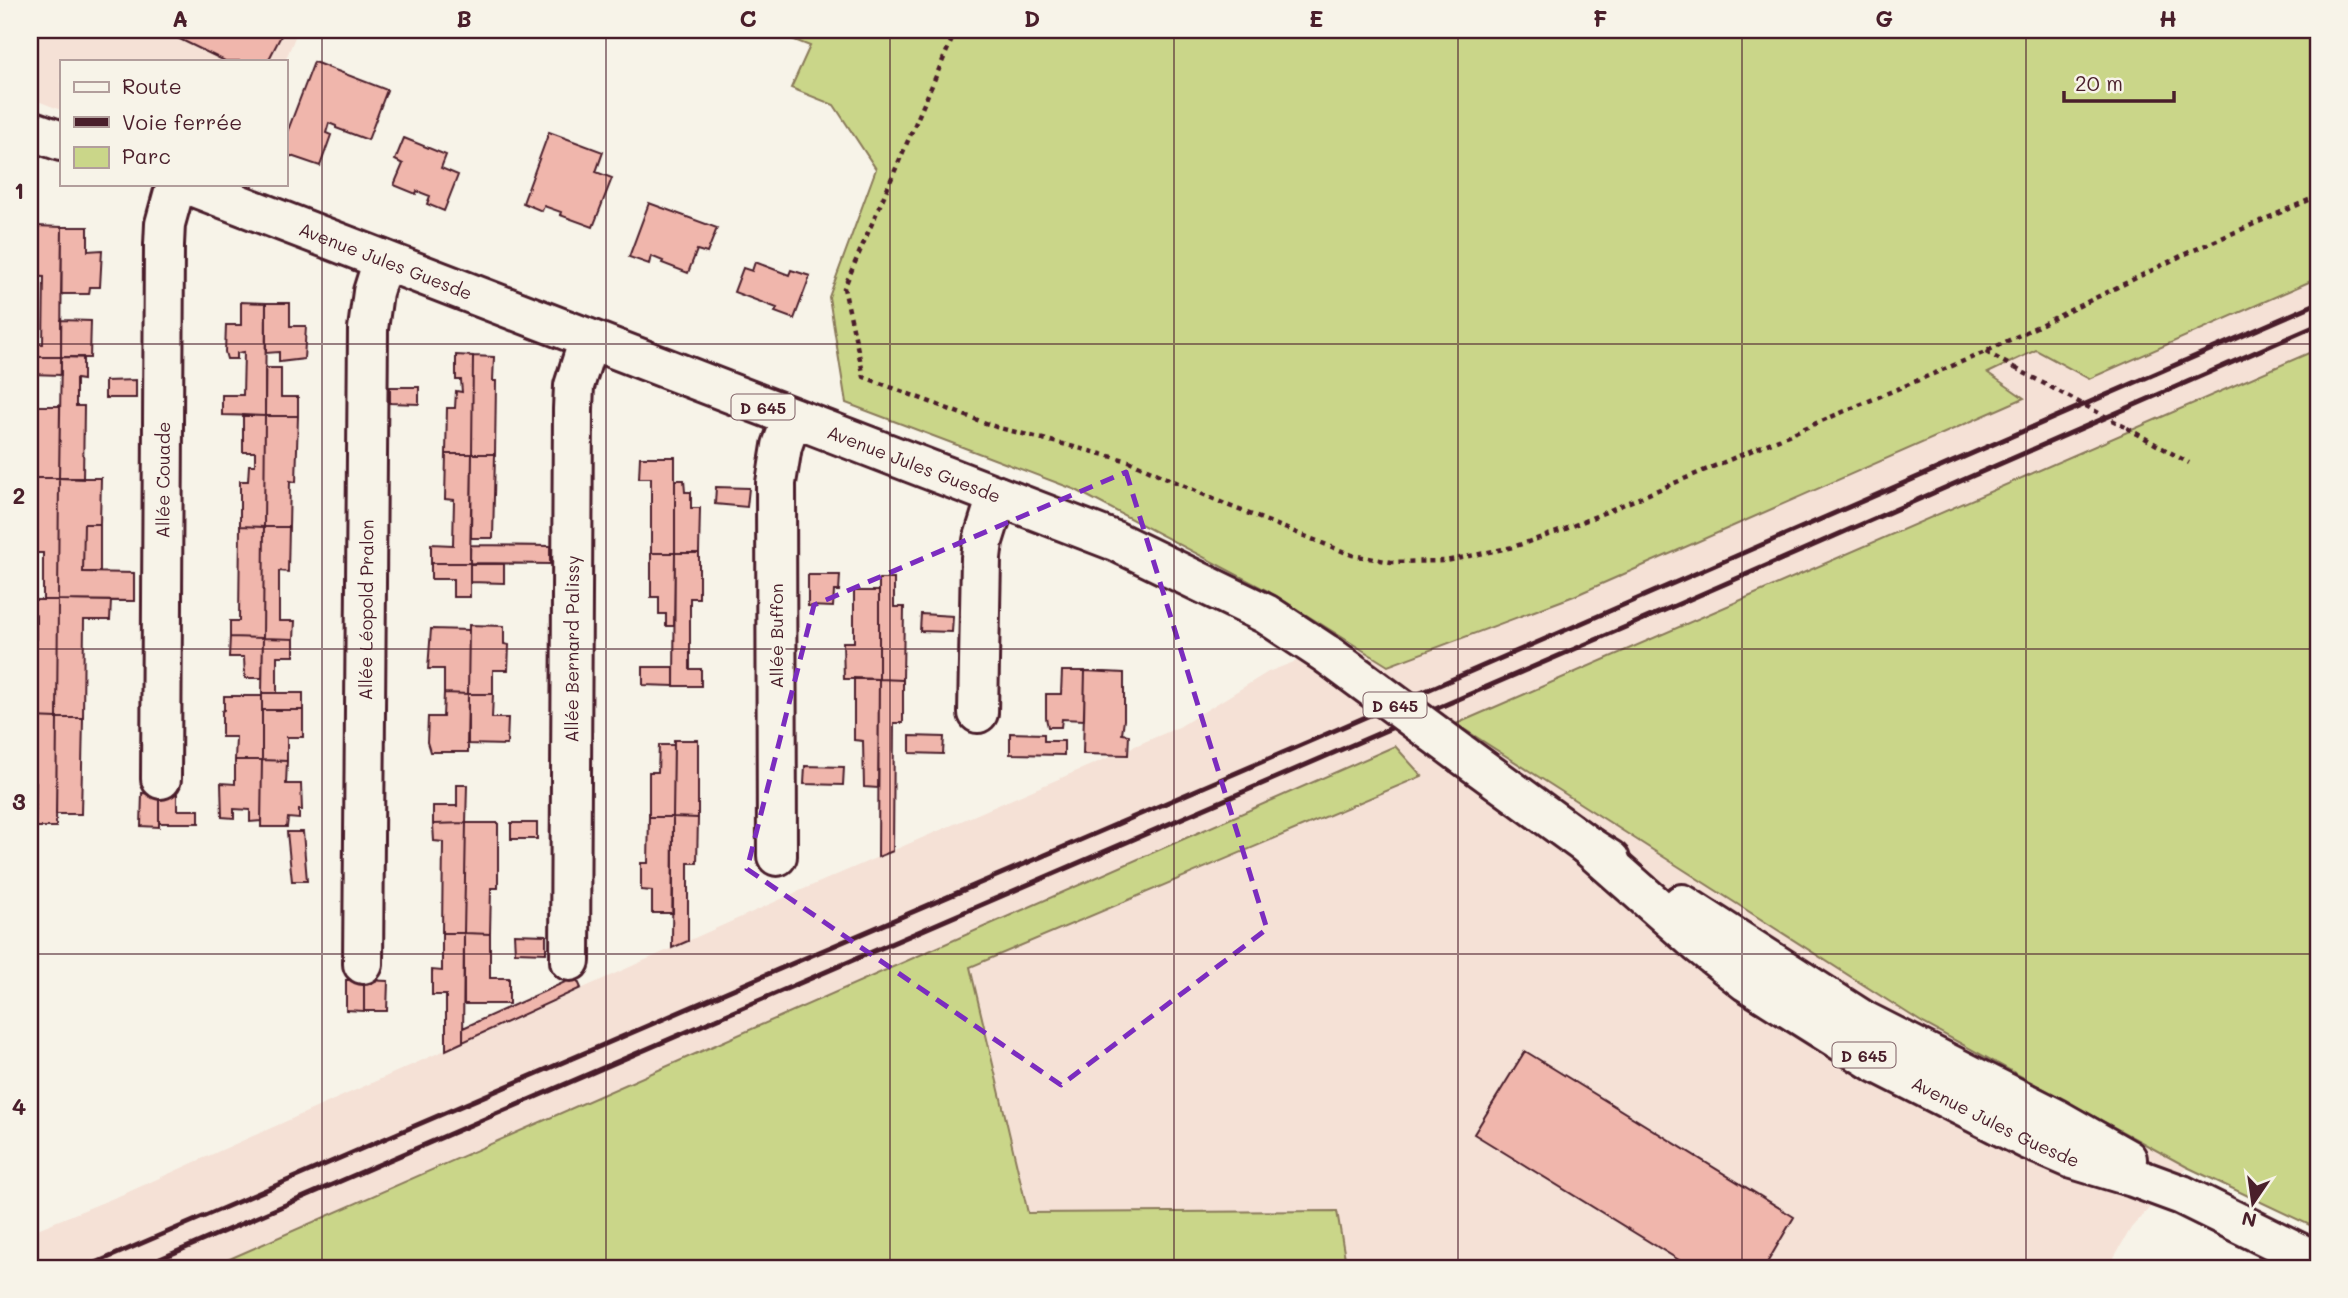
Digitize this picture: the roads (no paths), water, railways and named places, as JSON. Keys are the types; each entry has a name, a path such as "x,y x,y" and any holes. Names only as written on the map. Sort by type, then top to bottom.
{"street":[{"path":"30,130 60,141"},
{"name":"Allée Couade","path":"161,779 164,245 165,224 175,186"},
{"name":"Avenue Jules Guesde","path":"191,186 1115,541 1266,614 1328,655 1588,846 1752,947 1864,1021 2079,1131 2182,1195 2318,1262"},
{"name":"Allée Léopold Pralon","path":"363,964 368,329 373,292 383,260"},
{"name":"Allée Bernard Palissy","path":"570,961 573,409 574,386 589,339"},
{"name":"Allée Buffon","path":"777,856 776,483 782,446 792,418"},
{"path":"978,713 981,558 983,541 997,496"}],"railway":[{"path":"84,1268 1315,739 2318,303"},
{"path":"139,1268 1665,610 2318,325"}]}
